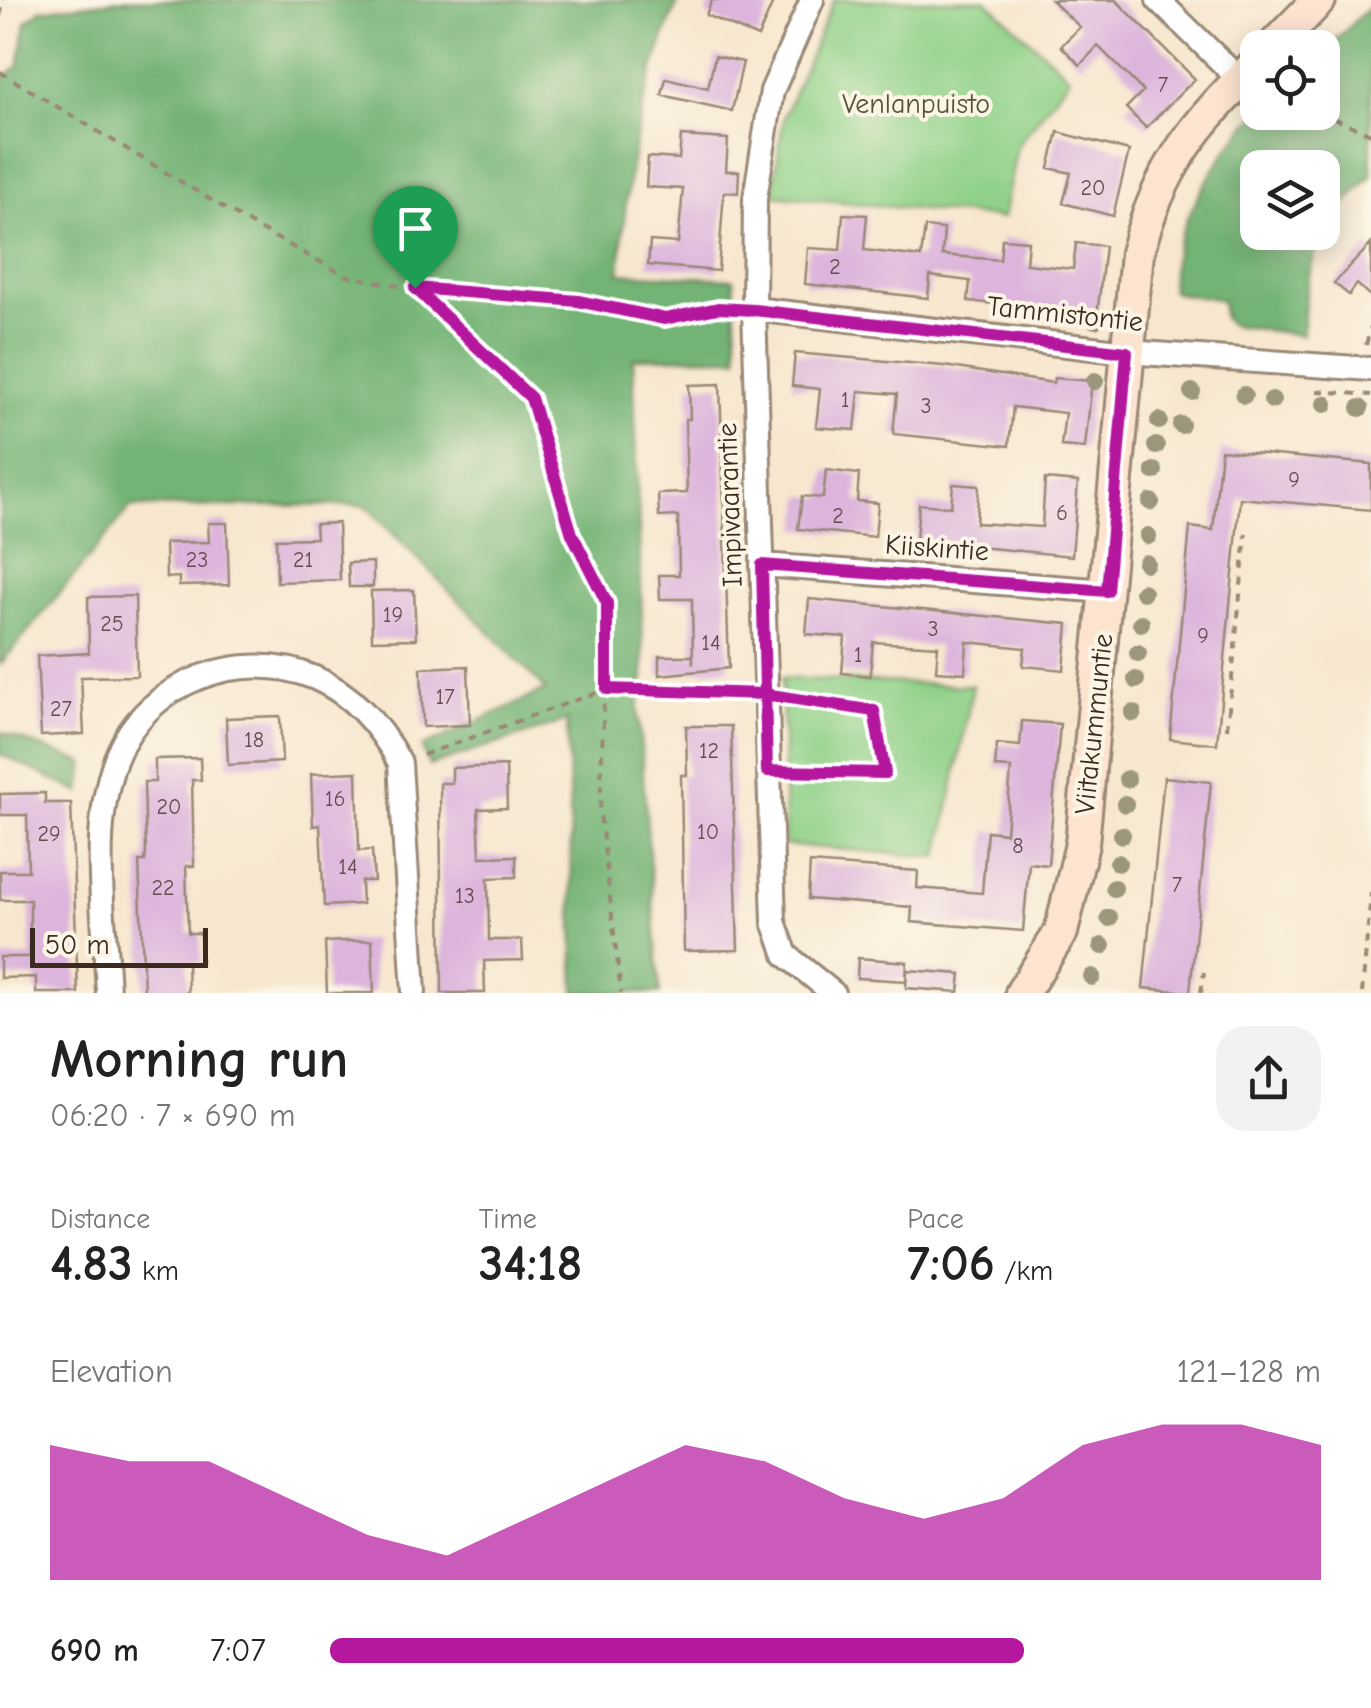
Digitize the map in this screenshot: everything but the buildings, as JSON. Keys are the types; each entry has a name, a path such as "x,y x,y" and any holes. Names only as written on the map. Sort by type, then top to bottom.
{"street":[{"name":"Impivaarantie","path":"812,0 782,60 763,127 755,198 754,310 774,922 786,954 834,993"},
{"path":"1158,0 1240,64"},
{"path":"1290,30 1319,0"},
{"name":"Viitakummuntie","path":"1022,993 1061,932 1076,878 1137,253 1160,181 1180,146 1240,81"},
{"name":"Tammistontie","path":"754,310 1127,352 1368,359"},
{"name":"Kiiskintie","path":"762,565 1107,591"},
{"path":"108,993 102,818 106,788 118,753 139,722 166,694 194,678 225,669 288,670 339,692 384,734 400,763 414,993"}],"path":[{"path":"0,16 4,0"},
{"path":"0,72 259,229 347,276 415,288 578,301 665,319 718,308 754,310"},
{"path":"1340,121 1371,134"},
{"path":"415,288 531,398 572,534 607,603 600,812 621,993"},
{"path":"1368,359 1371,327"},
{"path":"1227,729 1246,534"},
{"path":"400,763 607,689 764,694 874,711 885,773 767,771"},
{"path":"1362,993 1371,893"},
{"path":"1202,993 1204,972"}],"green space":[{"path":"123,0 679,0 654,65 637,134 620,273 734,279 738,357 633,358 644,677 638,709 660,993 575,993 567,721 429,766 422,747 546,690 365,505 131,507 0,665 0,79 19,66 26,22 40,10"},
{"name":"Venlanpuisto","path":"834,0 986,0 1070,77 1017,146 1003,218 772,195 784,116"},
{"path":"1371,5 1371,176 1340,210 1340,150 1240,150 1240,250 1316,250 1302,335 1231,325 1223,318 1222,301 1172,291 1172,269 1187,220 1243,130 1340,130 1340,35"},
{"path":"782,678 973,686 939,857 785,845"},
{"path":"0,732 85,763 81,793 0,754"}],"route":[{"path":"415,288 531,398 572,534 607,603 607,689 646,694 764,694 874,711 885,773 767,771 764,694 762,565 1107,591 1127,352 754,310 718,308 665,319 578,301 415,288"}]}
